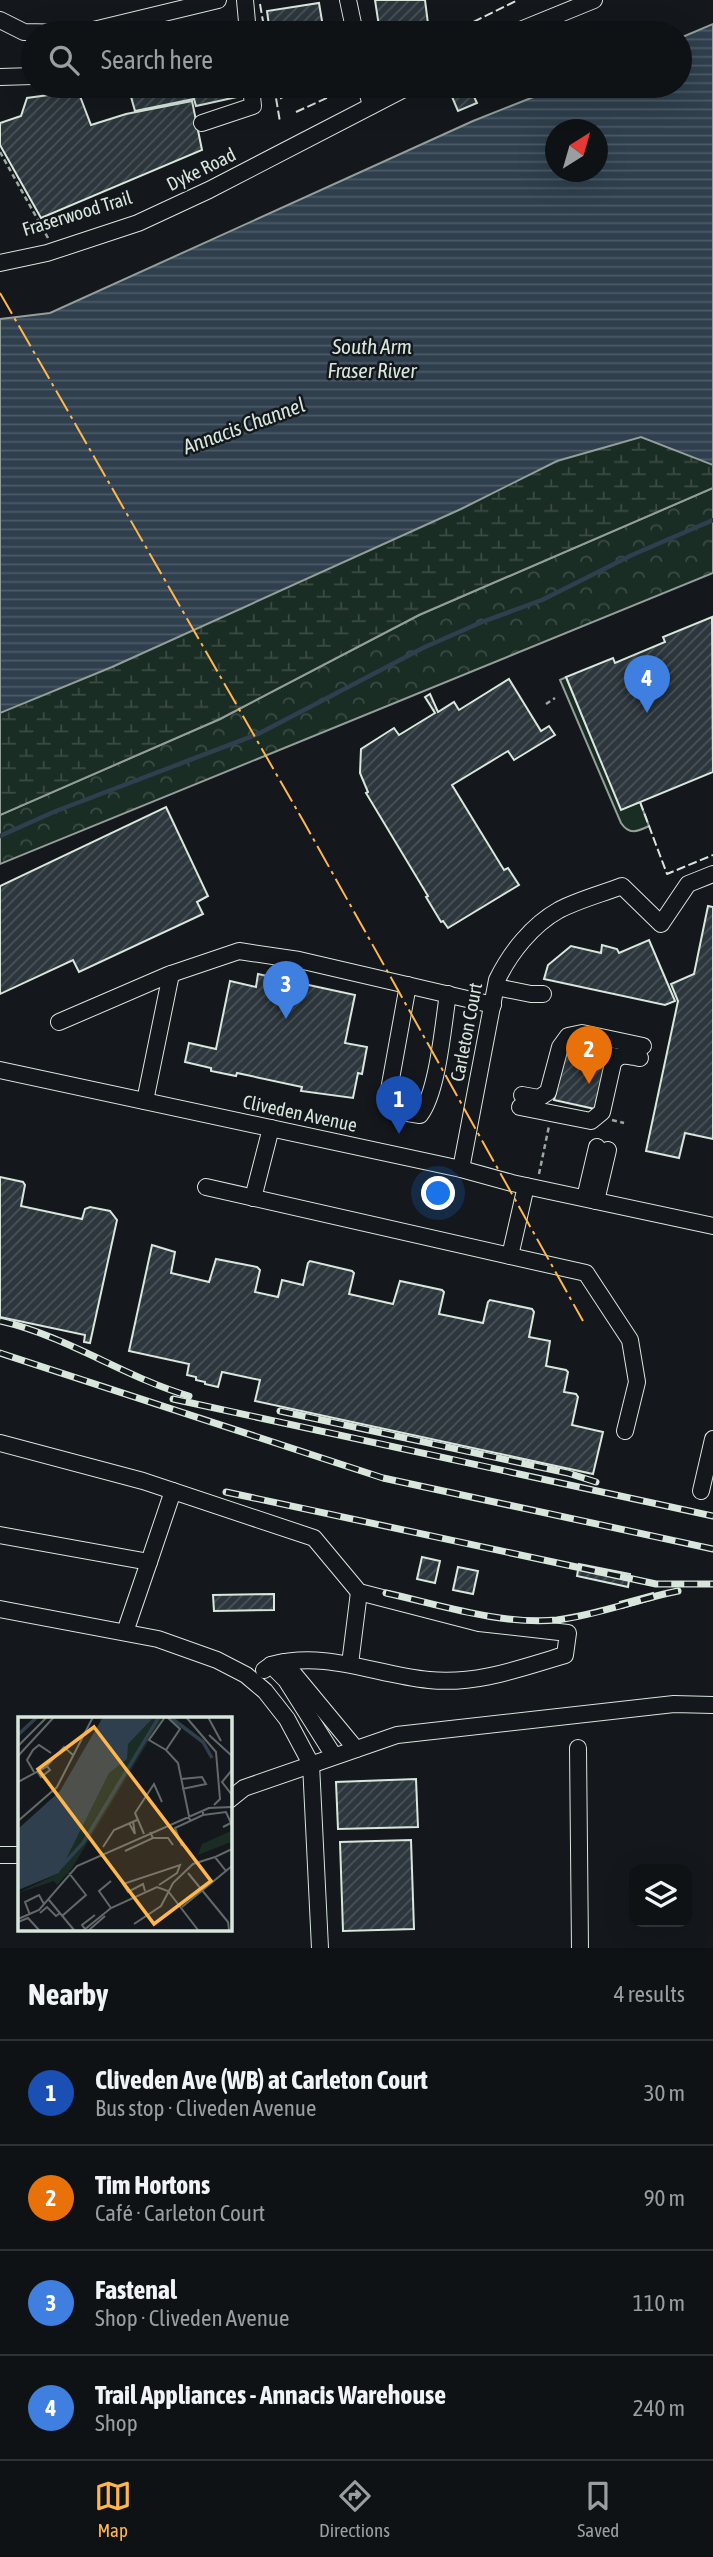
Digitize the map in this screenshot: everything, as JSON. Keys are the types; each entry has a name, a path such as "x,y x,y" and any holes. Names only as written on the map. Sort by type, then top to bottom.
{"street":[{"path":"245,0 247,21"},
{"path":"348,0 352,21"},
{"path":"542,21 594,0"},
{"path":"132,21 211,1"},
{"path":"0,20 21,30"},
{"path":"0,77 21,76"},
{"path":"202,123 253,106 252,98"},
{"path":"369,98 371,106"},
{"name":"Dyke Road","path":"0,263 47,253 138,223 209,190 387,98"},
{"name":"Carleton Court","path":"461,1169 496,987 514,950 558,911 622,886 661,924 688,884 713,874"},
{"path":"59,1022 171,974 239,951 299,960 493,1005"},
{"path":"145,1101 171,974"},
{"path":"408,985 387,1101 395,1111 420,1115 425,1108 432,1088 448,994"},
{"path":"496,987 542,994"},
{"path":"578,1048 618,1057 641,1052 582,1033 568,1035 560,1047 548,1092 539,1098 521,1101 552,1114 591,1121 597,1118 604,1105 613,1063 618,1057"},
{"name":"Cliveden Avenue","path":"0,1070 713,1226"},
{"path":"253,1198 271,1128"},
{"path":"591,1200 602,1148"},
{"path":"206,1187 586,1273 630,1340 637,1382 625,1431"},
{"path":"510,1256 531,1187"},
{"path":"701,1491 713,1439"},
{"path":"0,1443 173,1491 314,1538 359,1592 479,1623 568,1633 565,1655 489,1678 430,1681 335,1661 278,1663 251,1679"},
{"path":"125,1632 173,1491"},
{"path":"0,1535 149,1562"},
{"path":"350,1664 359,1592"},
{"path":"0,1609 158,1639 216,1660 251,1679 265,1691 286,1719 310,1765 320,1948"},
{"path":"278,1663 356,1749"},
{"path":"278,1663 334,1756"},
{"path":"231,1798 244,1788 397,1735 674,1704 713,1705"},
{"path":"578,1748 580,1948"},
{"path":"0,1856 18,1855"}],"path":[{"name":"Fraserwood Trail","path":"0,152 48,238 37,241"},
{"path":"546,704 555,698"},
{"path":"531,1187 552,1114"}],"green space":[{"path":"713,388 713,488 419,615 220,719 0,815 0,694"},
{"path":"713,488 713,573 0,864 0,815 220,719 419,615"},
{"path":"566,677 621,809 640,802 649,826 633,831 621,823 560,680"}],"water":[{"name":"South Arm Fraser River","path":"713,24 713,465 641,437 557,461 461,509 112,667 0,713 0,319 50,313 473,121 531,98 692,98 692,33"}],"building":[{"path":"375,0 425,0 428,21 378,21"},
{"path":"319,3 322,21 268,21 267,11"},
{"path":"27,98 81,98 91,125 126,114 192,101 202,150 41,218 0,145 0,123 21,116"},
{"path":"131,98 232,98 196,106 194,99 135,111"},
{"path":"453,98 475,98 477,103 458,111"},
{"path":"712,617 713,772 621,810 566,677 613,658 615,663 665,642 663,637"},
{"path":"509,679 541,731 549,726 555,735 514,760 508,751 452,785 504,870 508,868 519,885 448,928 441,922 366,793 368,792 360,773 361,749 394,728 399,735 435,713 425,697 430,694 438,712 454,702 459,710"},
{"path":"166,807 208,896 197,902 203,914 79,972 73,960 0,994 0,886"},
{"path":"708,906 713,907 713,1139 685,1133 679,1158 646,1151 678,1001 671,984 694,974"},
{"path":"649,940 675,1001 665,1005 544,979 548,965 571,946 601,953 602,945 617,949 619,953"},
{"path":"258,974 355,995 345,1043 367,1047 362,1074 358,1073 353,1098 301,1091 302,1087 237,1073 236,1076 211,1071 211,1068 185,1062 189,1043 216,1049 230,981 256,987"},
{"path":"567,1043 609,1060 601,1099 597,1098 595,1109 554,1100 556,1093 553,1092"},
{"path":"0,1177 23,1182 25,1185 21,1206 82,1219 85,1209 90,1207 110,1211 117,1220 90,1343 84,1342 85,1335 0,1317"},
{"path":"152,1245 175,1252 171,1273 209,1282 216,1259 257,1267 260,1270 255,1292 278,1297 282,1280 303,1285 310,1261 352,1271 354,1273 349,1294 393,1304 400,1281 442,1290 444,1292 439,1314 483,1323 490,1300 532,1309 534,1312 529,1337 550,1341 546,1366 566,1370 568,1372 564,1392 576,1394 578,1397 572,1425 603,1432 593,1474 255,1401 260,1380 222,1372 218,1387 187,1375 189,1364 129,1351"},
{"path":"422,1557 440,1561 435,1583 417,1579"},
{"path":"579,1564 630,1574 628,1587 577,1576"},
{"path":"458,1567 478,1571 473,1594 453,1590"},
{"path":"653,1593 654,1599 622,1608 620,1602"},
{"path":"274,1594 274,1610 214,1611 213,1595"},
{"path":"416,1779 418,1827 338,1829 336,1782"},
{"path":"411,1840 414,1929 343,1931 340,1842"}],"waterway":[{"path":"0,836 56,811 258,734 425,647 542,600 632,555 713,520"}],"railway":[{"path":"0,1321 49,1336 141,1378 189,1396"},
{"path":"0,1353 383,1478 713,1549"},
{"path":"173,1399 713,1516"},
{"path":"280,1411 568,1473 596,1482"},
{"path":"226,1492 656,1584 713,1584"},
{"path":"386,1593 492,1617 536,1621 588,1614 678,1591"}],"fence":[{"path":"475,21 518,0"},
{"path":"260,4 263,21"},
{"path":"276,98 280,122"},
{"path":"296,112 327,98"},
{"path":"640,802 667,874 713,855"}],"power":[{"path":"0,293 305,824 583,1321"}],"place":[{"name":"Trail Appliances - Annacis Warehouse","path":"647,713"},
{"name":"Fastenal","path":"286,1019"},
{"name":"Tim Hortons","path":"589,1084"},
{"name":"Cliveden Ave (WB) at Carleton Court","path":"399,1134"}],"water label":[{"name":"Annacis Channel","path":"244,426"}]}
